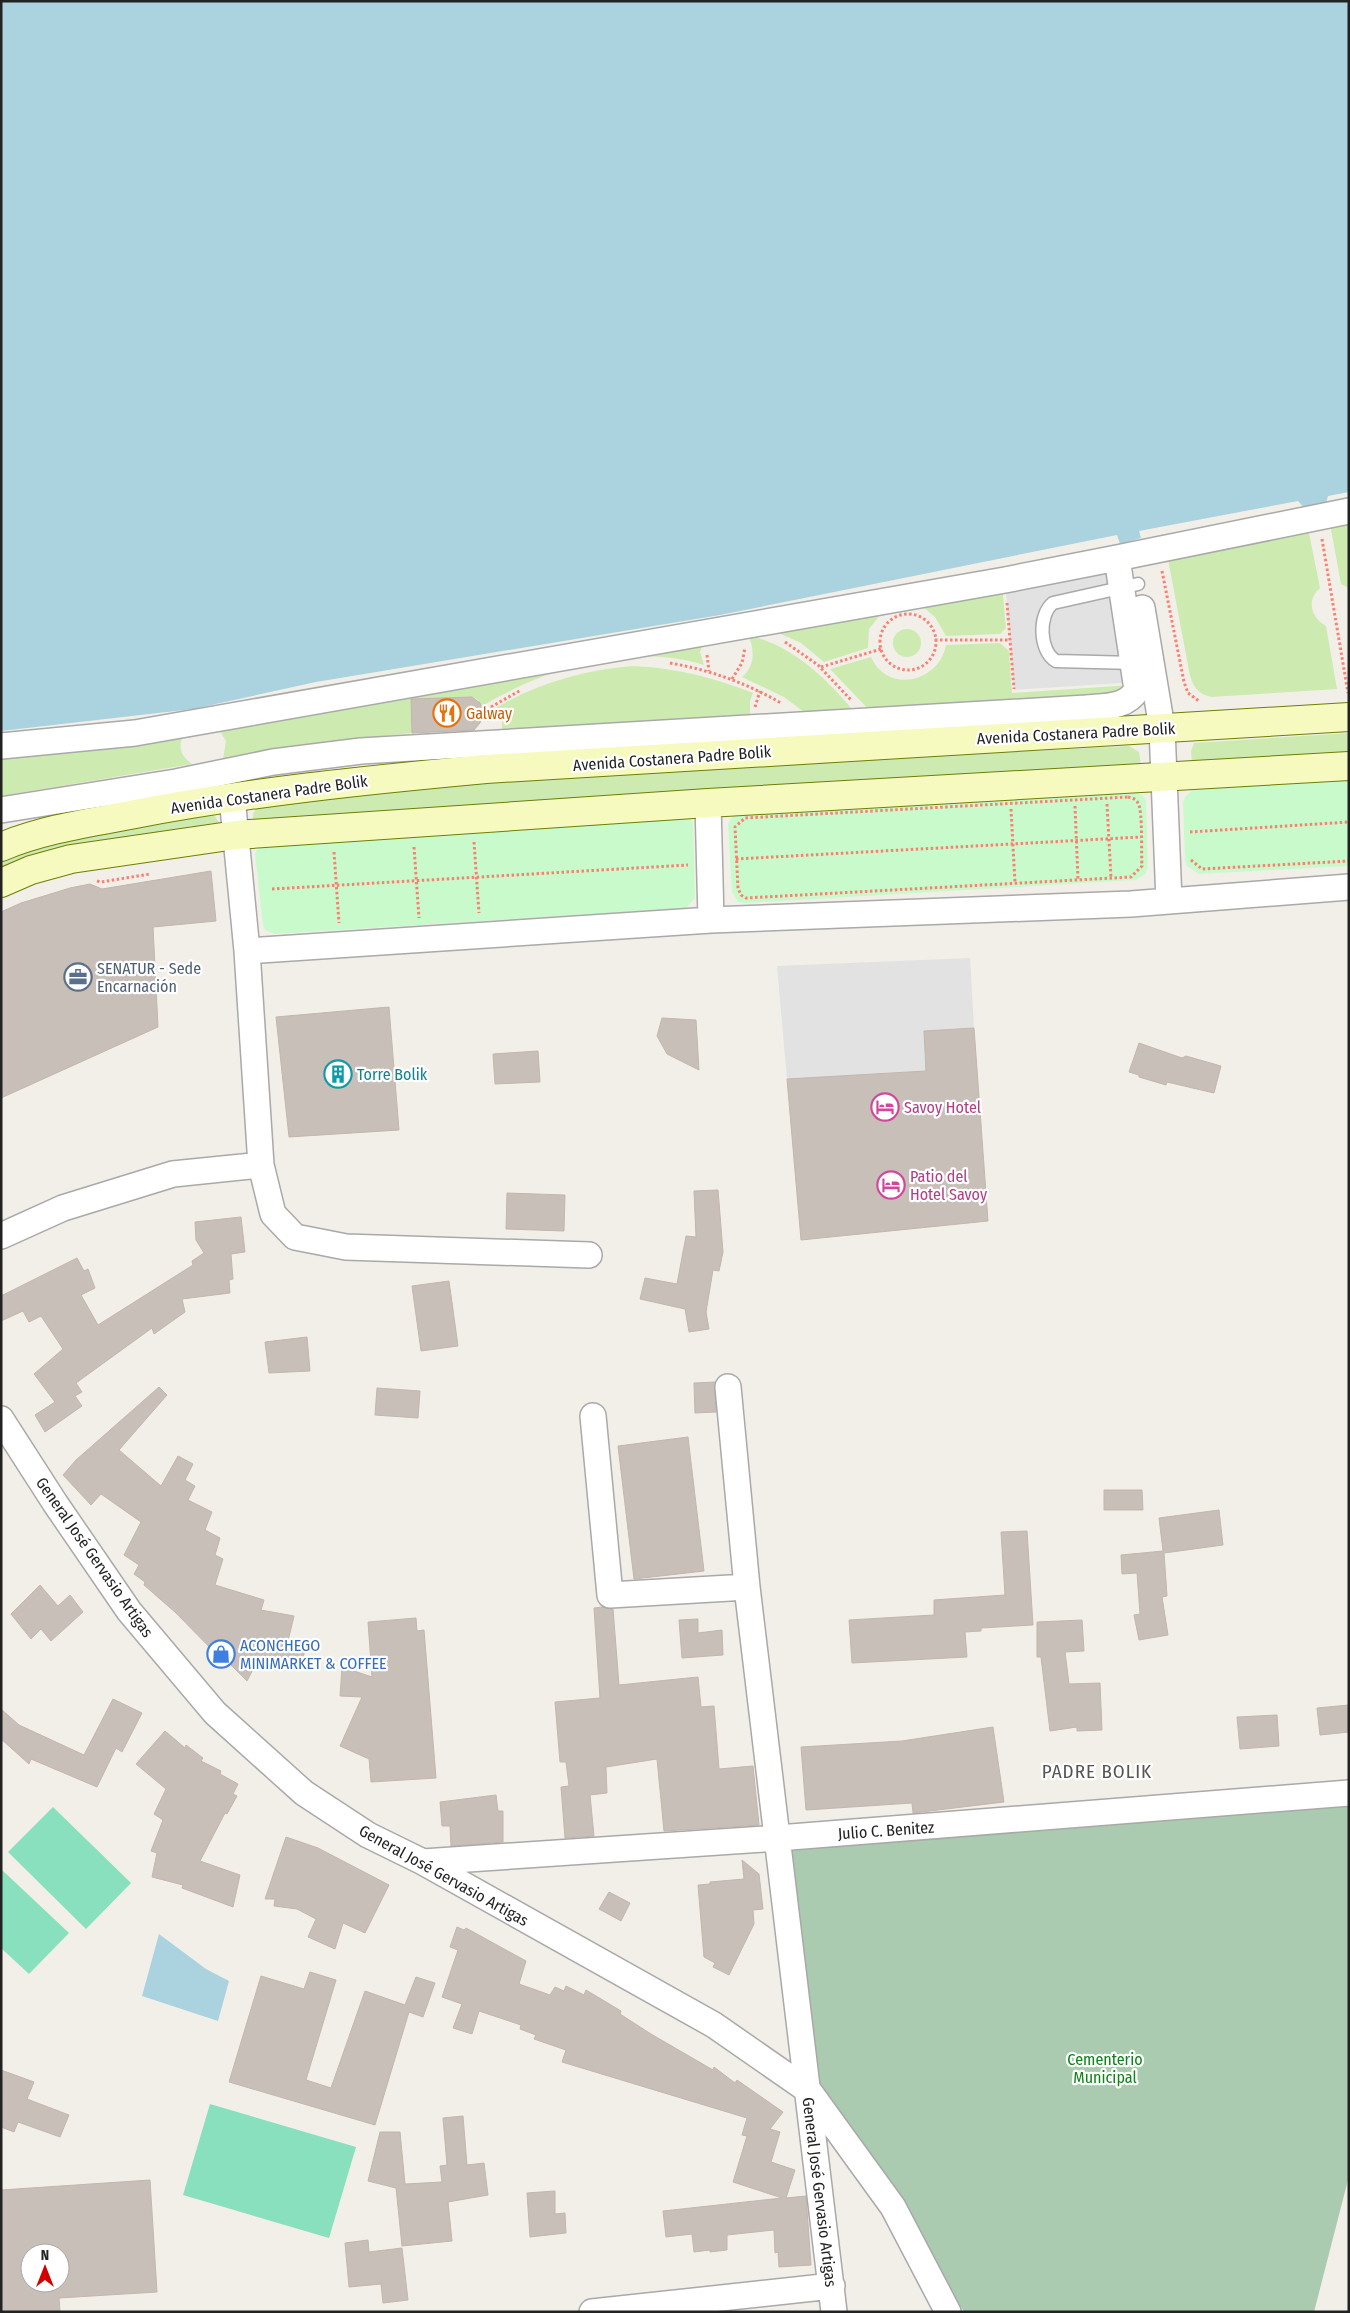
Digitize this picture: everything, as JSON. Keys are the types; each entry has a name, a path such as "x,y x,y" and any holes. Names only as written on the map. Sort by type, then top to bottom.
{"main road":[{"name":"Avenida Costanera Padre Bolik","path":"1,847 78,825 232,797 311,786 486,769 1349,717"},
{"path":"1,883 31,870 71,859 236,835 708,803 1349,766"}],"street":[{"path":"1,746 135,733 1005,580 1127,552 1158,550 1349,511"},
{"path":"1127,552 1129,586 1142,663 1162,728 1169,901"},
{"path":"1,810 176,782 273,762 361,751 1121,704 1128,700 1137,690 1142,663"},
{"path":"232,797 247,951 261,1165 273,1214 295,1236 346,1247 589,1255"},
{"path":"708,803 711,920"},
{"path":"247,951 711,920 1169,901 1349,887"},
{"path":"1,1236 63,1208 173,1174 261,1165"},
{"path":"728,1387 747,1587 809,2091 893,2207 948,2312"},
{"path":"593,1416 610,1595 747,1587"},
{"name":"General José Gervasio Artigas","path":"1,1419 55,1503 129,1611 215,1713 304,1793 368,1834 423,1862 714,2025 809,2091 834,2312"},
{"name":"Julio C. Benitez","path":"423,1862 778,1838 1349,1793"},
{"path":"592,2312 832,2286"}],"lane":[{"path":"1129,586 1053,603 1049,607 1043,623 1045,649 1050,658 1056,661 1142,663"}],"path":[{"path":"1318,516 1349,696"},
{"path":"1158,550 1184,682 1188,693 1203,702"},
{"path":"1005,580 1014,690"},
{"path":"904,615 917,616 928,623 936,640 930,659 912,670 893,666 881,650 880,639 883,629 894,618 904,615"},
{"path":"732,679 742,663 745,651 741,625"},
{"path":"936,640 1010,640"},
{"path":"783,641 821,667 870,721"},
{"path":"821,667 881,650"},
{"path":"666,663 703,670 732,679 760,691 815,724"},
{"path":"491,707 509,695 525,688"},
{"path":"1128,797 1138,802 1142,866 1131,877 746,898 741,895 738,888 735,827 745,818 1107,798 1128,797"},
{"path":"1107,798 1110,878"},
{"path":"1074,800 1078,880"},
{"path":"1011,804 1016,883"},
{"path":"1190,832 1349,822"},
{"path":"1190,823 1190,841"},
{"path":"474,835 479,916"},
{"path":"736,859 1141,837"},
{"path":"414,839 419,920"},
{"path":"334,843 340,924"},
{"path":"1190,850 1191,860 1202,869 1349,861"},
{"path":"688,856 688,872"},
{"path":"272,889 688,865"},
{"path":"89,878 101,882 156,873"},
{"path":"272,881 273,898"},
{"path":"410,920 427,919"},
{"path":"330,925 348,924"}],"green space":[{"path":"1349,520 1349,588 1341,584 1330,524"},
{"path":"1308,528 1320,588 1313,598 1312,608 1317,618 1326,626 1337,689 1211,697 1203,694 1195,687 1190,676 1167,554"},
{"path":"1002,584 1006,628 1000,634 946,636 935,617 923,607"},
{"path":"884,610 869,629 868,648 824,662 801,643 763,626"},
{"path":"907,629 917,633 921,643 917,653 907,657 897,653 893,643 897,633"},
{"path":"748,635 779,647 806,664 831,685 853,710 804,712 784,697 742,677 749,668 753,652"},
{"path":"703,643 700,652 704,665 646,656 619,658"},
{"path":"1000,643 1009,651 1012,693 1132,685 1130,693 873,714 830,669 871,657 879,669 888,676 912,679 934,668 941,658 946,645"},
{"path":"585,664 533,680 482,706 477,699 472,697 412,733 311,744 223,759 226,741 218,728"},
{"path":"632,666 694,674 753,693 750,701 750,716 502,732 502,722 496,708 512,699 528,691 579,674"},
{"path":"1349,733 1349,755 1192,764 1191,751 1194,743"},
{"path":"184,734 181,751 192,764 1,796 1,754"},
{"path":"1129,746 1139,752 1141,765 253,821 253,814 257,807 408,788"},
{"path":"1349,779 1349,866 1199,874 1187,866 1185,860 1183,802 1185,797 1193,790"},
{"path":"1134,792 1142,795 1146,800 1148,868 1145,874 1136,880 745,903 738,902 732,892 728,824 733,816 738,813"},
{"path":"214,815 220,824 1,874 1,857 121,827"},
{"path":"689,818 693,823 695,898 686,908 275,934 265,930 263,925 255,853 261,844"},
{"name":"Cementerio Municipal","path":"1349,1806 1349,2176 1314,2312 964,2312 818,2083 790,1848"},
{"path":"53,1807 131,1883 86,1929 8,1852"},
{"path":"1,1869 69,1933 29,1974 1,1948"},
{"path":"210,2104 356,2147 329,2238 183,2195"}],"shaded area":[{"path":"1117,558 1136,682 1014,690 1005,580"},
{"path":"970,958 974,1028 924,1031 926,1071 787,1079 777,966"}],"water":[{"path":"1,1 1349,1 1349,492 1328,496 1325,507 1306,510 1298,501 1139,531 1141,538 1120,544 1117,535 720,615 316,682 193,709 1,731"},
{"path":"159,1934 206,1969 229,1981 218,2021 142,1996"}],"building":[{"name":"Galway","path":"472,697 480,703 483,710 480,723 474,730 412,733 411,699"},
{"name":"SENATUR - Sede Encarnación","path":"211,871 216,921 153,927 158,1027 1,1098 1,912 21,903 90,884 102,889"},
{"name":"Torre Bolik","path":"389,1007 399,1130 289,1137 276,1017"},
{"path":"662,1018 696,1020 699,1070 667,1054 657,1036"},
{"path":"974,1028 988,1221 801,1240 787,1079 926,1071 924,1031"},
{"path":"1139,1043 1182,1058 1186,1056 1221,1066 1214,1093 1167,1082 1166,1085 1129,1072"},
{"path":"538,1051 540,1082 495,1084 493,1054"},
{"path":"718,1190 723,1252 719,1271 713,1270 706,1312 709,1329 689,1332 685,1309 640,1299 645,1278 677,1284 686,1236 696,1237 694,1191"},
{"path":"507,1193 565,1195 564,1231 506,1229"},
{"path":"241,1217 245,1252 231,1254 233,1279 229,1280 230,1293 182,1299 185,1312 154,1334 152,1328 76,1383 82,1392 75,1396 82,1406 45,1432 35,1415 55,1402 34,1374 63,1349 41,1316 29,1322 23,1311 1,1321 1,1296 77,1258 84,1271 88,1269 95,1288 81,1295 98,1325 193,1265 192,1261 204,1253 196,1240 195,1222"},
{"path":"449,1281 458,1346 421,1351 412,1286"},
{"path":"307,1337 310,1371 269,1373 265,1342"},
{"path":"715,1382 716,1412 695,1413 694,1383"},
{"path":"159,1387 167,1395 119,1450 161,1486 178,1456 193,1464 185,1480 195,1486 188,1500 212,1512 205,1530 220,1538 215,1555 223,1559 215,1585 264,1600 261,1610 294,1616 288,1641 305,1645 302,1670 258,1660 247,1681 225,1659 224,1662 176,1613 144,1585 145,1582 134,1574 139,1565 124,1555 141,1522 101,1494 91,1505 63,1475 76,1460"},
{"path":"377,1388 420,1391 418,1418 375,1415"},
{"path":"688,1437 704,1571 634,1579 618,1446"},
{"path":"1104,1490 1142,1490 1143,1510 1104,1510"},
{"path":"1219,1510 1223,1545 1164,1553 1167,1596 1162,1597 1168,1635 1139,1640 1134,1615 1140,1614 1137,1573 1122,1574 1121,1555 1163,1551 1159,1518"},
{"path":"1027,1531 1033,1625 981,1628 981,1631 965,1632 967,1657 852,1663 849,1620 934,1615 934,1600 1005,1595 1001,1532"},
{"path":"40,1585 58,1606 70,1595 83,1612 51,1641 41,1629 31,1639 11,1614"},
{"path":"594,1608 613,1609 619,1685 698,1677 701,1707 714,1706 719,1769 753,1766 759,1825 664,1831 657,1759 606,1767 607,1793 590,1795 594,1836 565,1838 561,1787 569,1786 566,1762 560,1762 555,1702 600,1698"},
{"path":"416,1618 417,1631 424,1630 436,1778 371,1782 369,1759 340,1746 362,1697 340,1696 342,1667 372,1677 368,1622"},
{"path":"698,1619 698,1633 722,1630 723,1655 682,1658 679,1620"},
{"path":"1082,1620 1084,1651 1065,1652 1069,1684 1100,1683 1102,1730 1077,1731 1077,1727 1050,1731 1041,1657 1037,1657 1037,1622"},
{"path":"113,1699 142,1713 122,1752 116,1748 97,1787 31,1759 29,1764 1,1739 1,1709 19,1725 84,1755"},
{"path":"1349,1705 1349,1732 1320,1735 1317,1708"},
{"path":"1277,1715 1279,1746 1240,1749 1237,1717"},
{"path":"993,1727 1004,1802 913,1813 912,1803 806,1810 801,1747 902,1741"},
{"path":"165,1731 185,1748 186,1745 203,1758 201,1761 221,1771 220,1774 238,1784 233,1794 237,1796 227,1814 225,1813 200,1861 240,1875 233,1907 182,1888 183,1885 152,1877 157,1853 151,1851 163,1820 154,1814 166,1789 136,1764"},
{"path":"496,1795 498,1811 503,1811 503,1842 451,1846 450,1826 442,1826 440,1802"},
{"path":"286,1837 318,1848 389,1885 365,1933 343,1923 335,1949 308,1937 316,1919 297,1909 274,1906 275,1899 265,1899"},
{"path":"742,1860 759,1874 763,1909 753,1910 754,1924 729,1975 713,1967 715,1963 704,1957 698,1885 744,1879"},
{"path":"609,1892 630,1903 621,1921 599,1909"},
{"path":"457,1927 464,1930 466,1928 526,1961 519,1984 550,1995 555,1987 564,1991 566,1986 584,1995 586,1990 621,2011 620,2014 651,2034 713,2070 714,2067 735,2083 737,2080 783,2112 770,2129 780,2132 771,2162 795,2170 786,2198 806,2196 811,2265 779,2267 778,2252 775,2253 774,2230 727,2235 727,2250 710,2252 710,2250 694,2252 692,2234 666,2237 663,2211 782,2198 733,2182 747,2136 742,2135 747,2118 562,2062 566,2050 534,2039 536,2035 520,2029 521,2025 479,2011 472,2034 453,2028 462,2004 442,1997 458,1950 450,1947"},
{"path":"310,1972 336,1980 306,2080 331,2088 365,1991 405,2005 416,1977 435,1983 423,2017 409,2012 375,2125 229,2082 261,1976 304,1989"},
{"path":"1,2070 34,2082 27,2099 69,2115 60,2137 18,2122 14,2132 1,2127"},
{"path":"463,2116 467,2165 484,2163 488,2195 448,2202 452,2241 402,2246 396,2188 368,2181 380,2132 400,2132 405,2184 442,2182 440,2166 447,2165 443,2118"},
{"path":"150,2180 157,2292 59,2298 60,2312 1,2312 1,2190"},
{"path":"555,2191 555,2214 565,2213 566,2233 530,2237 527,2193"},
{"path":"368,2240 369,2252 402,2248 408,2300 383,2303 381,2284 349,2287 345,2243"}],"place":[{"name":"Galway","path":"447,713"},
{"name":"SENATUR - Sede Encarnación","path":"78,977"},
{"name":"Torre Bolik","path":"338,1074"},
{"name":"Savoy Hotel","path":"885,1107"},
{"name":"Patio del Hotel Savoy","path":"891,1185"},
{"name":"ACONCHEGO MINIMARKET & COFFEE","path":"221,1654"}],"district":[{"name":"PADRE BOLIK","path":"1097,1771"}]}
